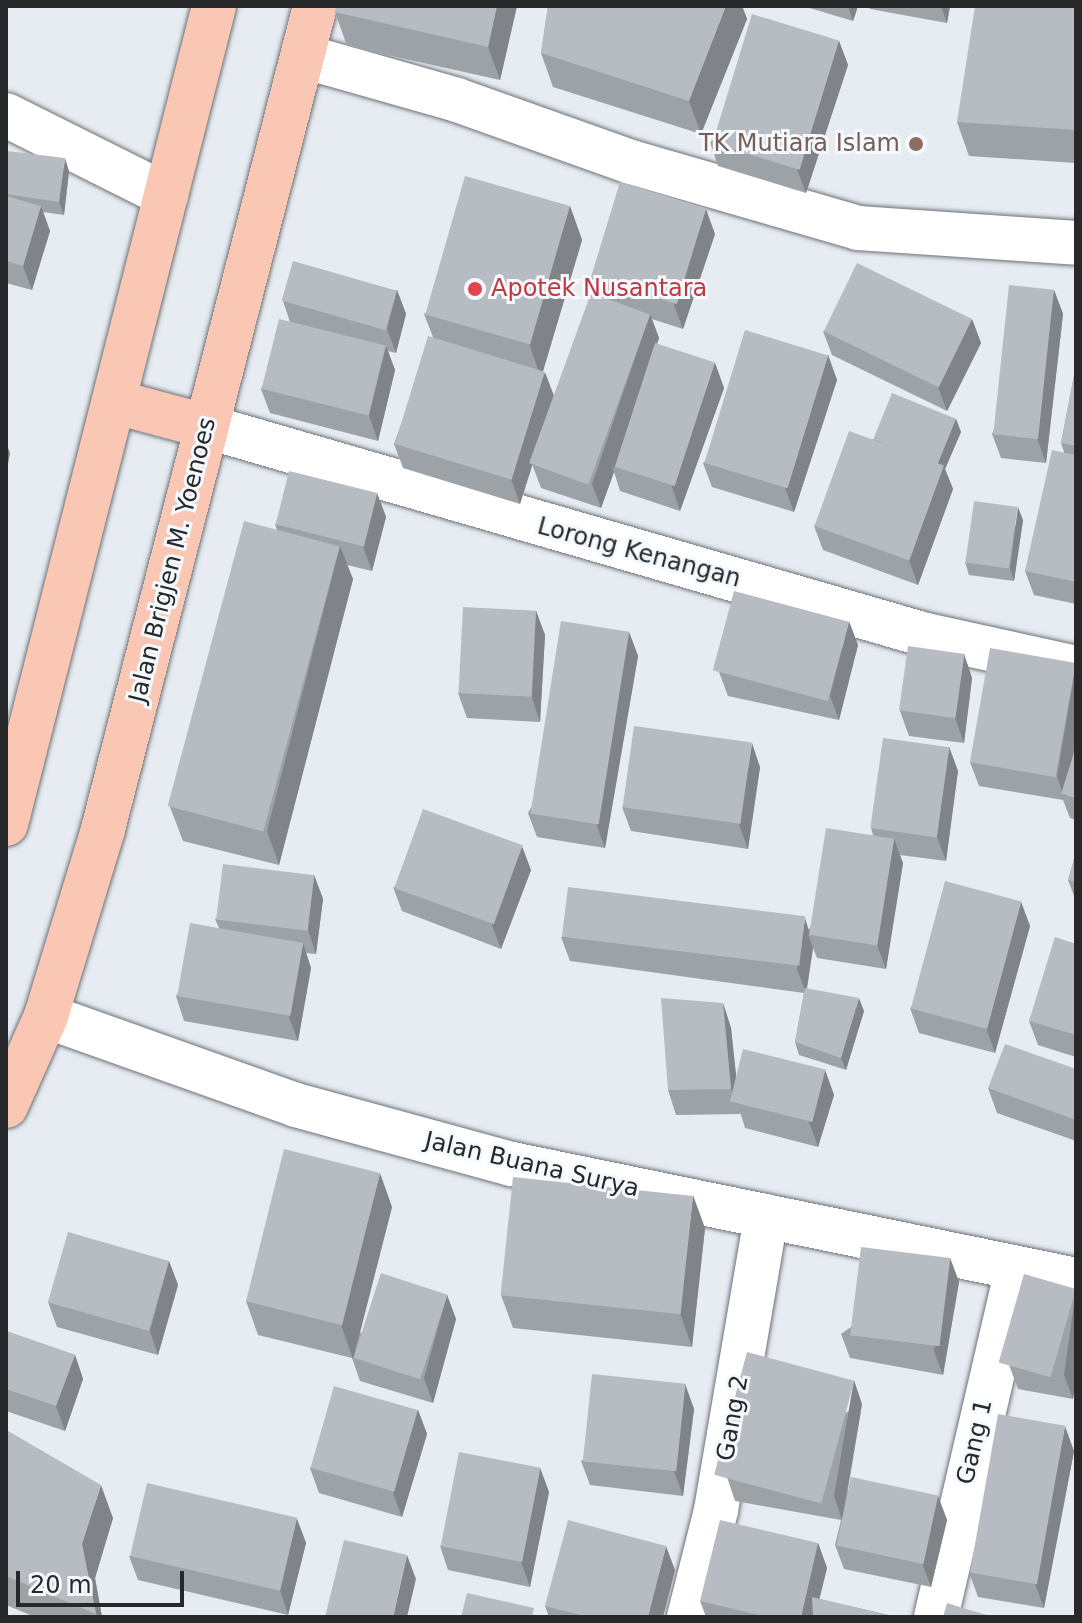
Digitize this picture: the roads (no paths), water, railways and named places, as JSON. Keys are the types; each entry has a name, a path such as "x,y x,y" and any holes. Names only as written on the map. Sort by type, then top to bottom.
{"main road":[{"path":"6,824 116,402 214,6"},
{"name":"Jalan Brigjen M. Yoenoes","path":"6,1106 46,1016 163,610 205,426 315,6"},
{"path":"116,402 205,426"}],"street":[{"path":"303,56 457,100 631,162 858,228 1076,243"},
{"path":"6,115 166,195"},
{"name":"Lorong Kenangan","path":"205,426 926,635 1076,668"},
{"name":"Jalan Buana Surya","path":"46,1016 296,1105 512,1164 1076,1280"},
{"name":"Gang 2","path":"689,1617 716,1510 766,1216"},
{"name":"Gang 1","path":"936,1617 1017,1268"}],"place":[{"name":"TK Mutiara Islam","path":"916,144"},
{"name":"Apotek Nusantara","path":"475,289"}]}
